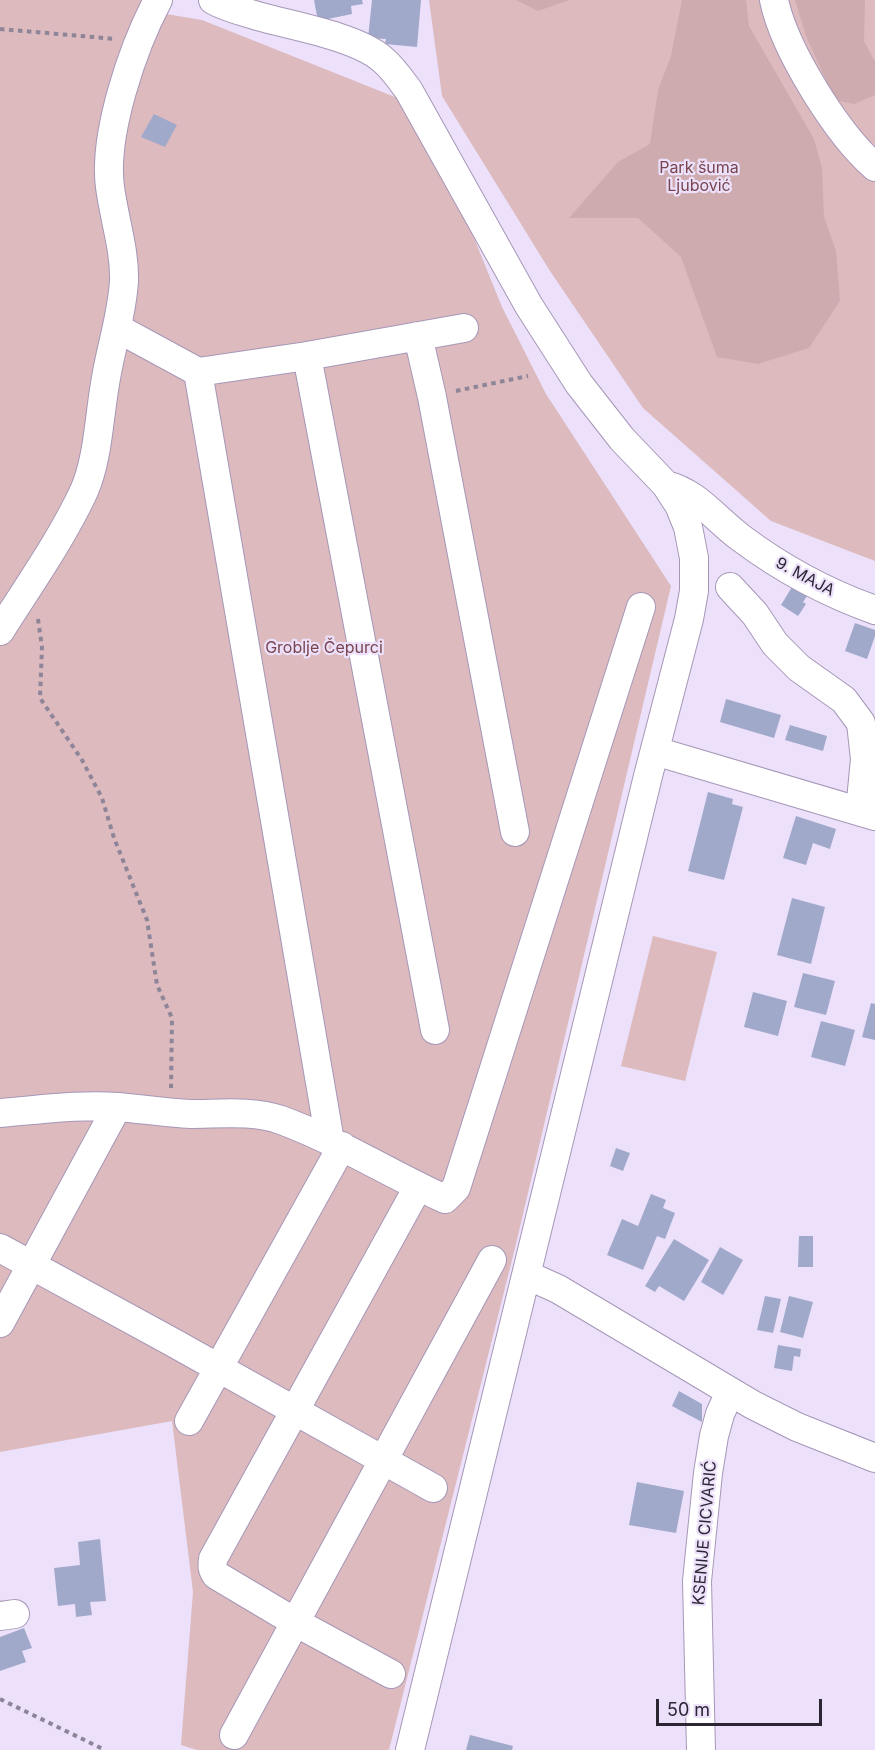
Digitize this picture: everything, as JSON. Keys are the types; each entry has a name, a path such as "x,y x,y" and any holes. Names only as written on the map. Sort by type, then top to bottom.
{"street":[{"path":"213,0 252,14 346,40 366,48 381,58 396,73 409,91 529,306 579,384 622,440 666,485 679,505 688,527 694,558 694,591 689,619 410,1750"},
{"path":"774,0 792,48 820,99 853,145 875,167"},
{"path":"0,631 85,489 94,453 124,281 110,185 109,156 115,120 153,3"},
{"path":"117,328 198,372 307,356 464,328"},
{"path":"418,336 432,397 515,832"},
{"path":"307,356 435,1030"},
{"path":"189,1421 336,1144 198,372"},
{"name":"9. MAJA","path":"666,485 690,494 738,536 791,571 875,610"},
{"path":"694,571 718,546 738,536"},
{"path":"655,751 868,814 861,723 844,700 799,668 775,644 754,614 730,587"},
{"path":"0,1113 68,1107 117,1107 171,1113 263,1116 279,1119 336,1144 445,1199 456,1188 641,607"},
{"path":"0,1323 117,1107"},
{"path":"391,1674 295,1622 216,1575 212,1565 213,1559 418,1187"},
{"path":"0,1248 433,1488"},
{"path":"234,1735 492,1260"},
{"path":"527,1277 558,1289 730,1392 797,1427 875,1458"},
{"name":"KSENIJE CICVARIĆ","path":"701,1750 697,1581 714,1436 720,1414 730,1392"}],"path":[{"path":"0,28 139,42"},
{"path":"432,397 528,376"},
{"path":"29,585 38,618 42,647 40,698 82,760 102,798 114,838 147,920 157,985 172,1017 171,1113"},
{"path":"0,1699 105,1750"}],"green space":[{"name":"Groblje Čepurci","path":"0,0 167,0 166,14 202,20 405,101 461,206 502,307 546,394 671,586 515,1248 389,1750 197,1750 181,1745 193,1592 172,1421 0,1452"},
{"name":"Park šuma Ljubović","path":"429,0 875,0 875,561 771,521 643,408 550,271 442,96"},
{"path":"516,0 569,0 538,11"},
{"path":"682,0 746,0 749,26 814,139 822,168 824,217 836,251 840,301 809,348 758,364 717,357 681,257 638,218 569,218 618,162 650,144 658,90 671,56"},
{"path":"795,0 865,0 864,41 875,62 875,95 854,104 835,100 806,36"},
{"path":"653,936 717,952 685,1081 621,1066"}],"building":[{"path":"314,0 362,0 363,4 351,6 352,14 318,21"},
{"path":"372,0 421,0 417,47 385,44 386,39 368,38"},
{"path":"154,114 177,125 165,147 141,137"},
{"path":"792,587 807,596 803,602 806,604 798,616 781,605"},
{"path":"855,623 875,630 867,659 845,651"},
{"path":"726,699 781,715 774,738 720,722"},
{"path":"790,725 827,736 823,751 785,740"},
{"path":"708,792 733,799 732,804 743,807 724,880 688,871"},
{"path":"796,816 836,829 830,849 813,843 806,865 783,858"},
{"path":"792,898 825,907 811,964 777,955"},
{"path":"803,973 835,981 826,1015 794,1007"},
{"path":"753,992 787,1001 778,1036 744,1027"},
{"path":"871,1003 875,1004 875,1040 862,1037"},
{"path":"821,1021 855,1030 845,1066 811,1057"},
{"path":"616,1148 630,1153 623,1171 610,1166"},
{"path":"651,1194 666,1200 663,1208 675,1213 665,1239 657,1236 643,1270 607,1255 622,1219 638,1226"},
{"path":"799,1236 813,1236 813,1267 798,1267"},
{"path":"674,1239 709,1260 684,1301 659,1286 655,1292 645,1286"},
{"path":"720,1247 743,1260 723,1295 701,1282"},
{"path":"765,1296 781,1299 773,1333 757,1330"},
{"path":"789,1296 813,1302 803,1338 780,1332"},
{"path":"778,1345 801,1349 800,1357 794,1356 792,1371 774,1368"},
{"path":"679,1391 702,1404 702,1422 672,1406"},
{"path":"637,1482 684,1491 676,1533 629,1525"},
{"path":"100,1539 106,1601 90,1602 92,1615 76,1617 75,1604 58,1606 54,1568 80,1565 78,1542"},
{"path":"24,1628 32,1648 22,1651 26,1662 0,1671 0,1637"},
{"path":"470,1735 513,1746 512,1750 466,1750"}]}
